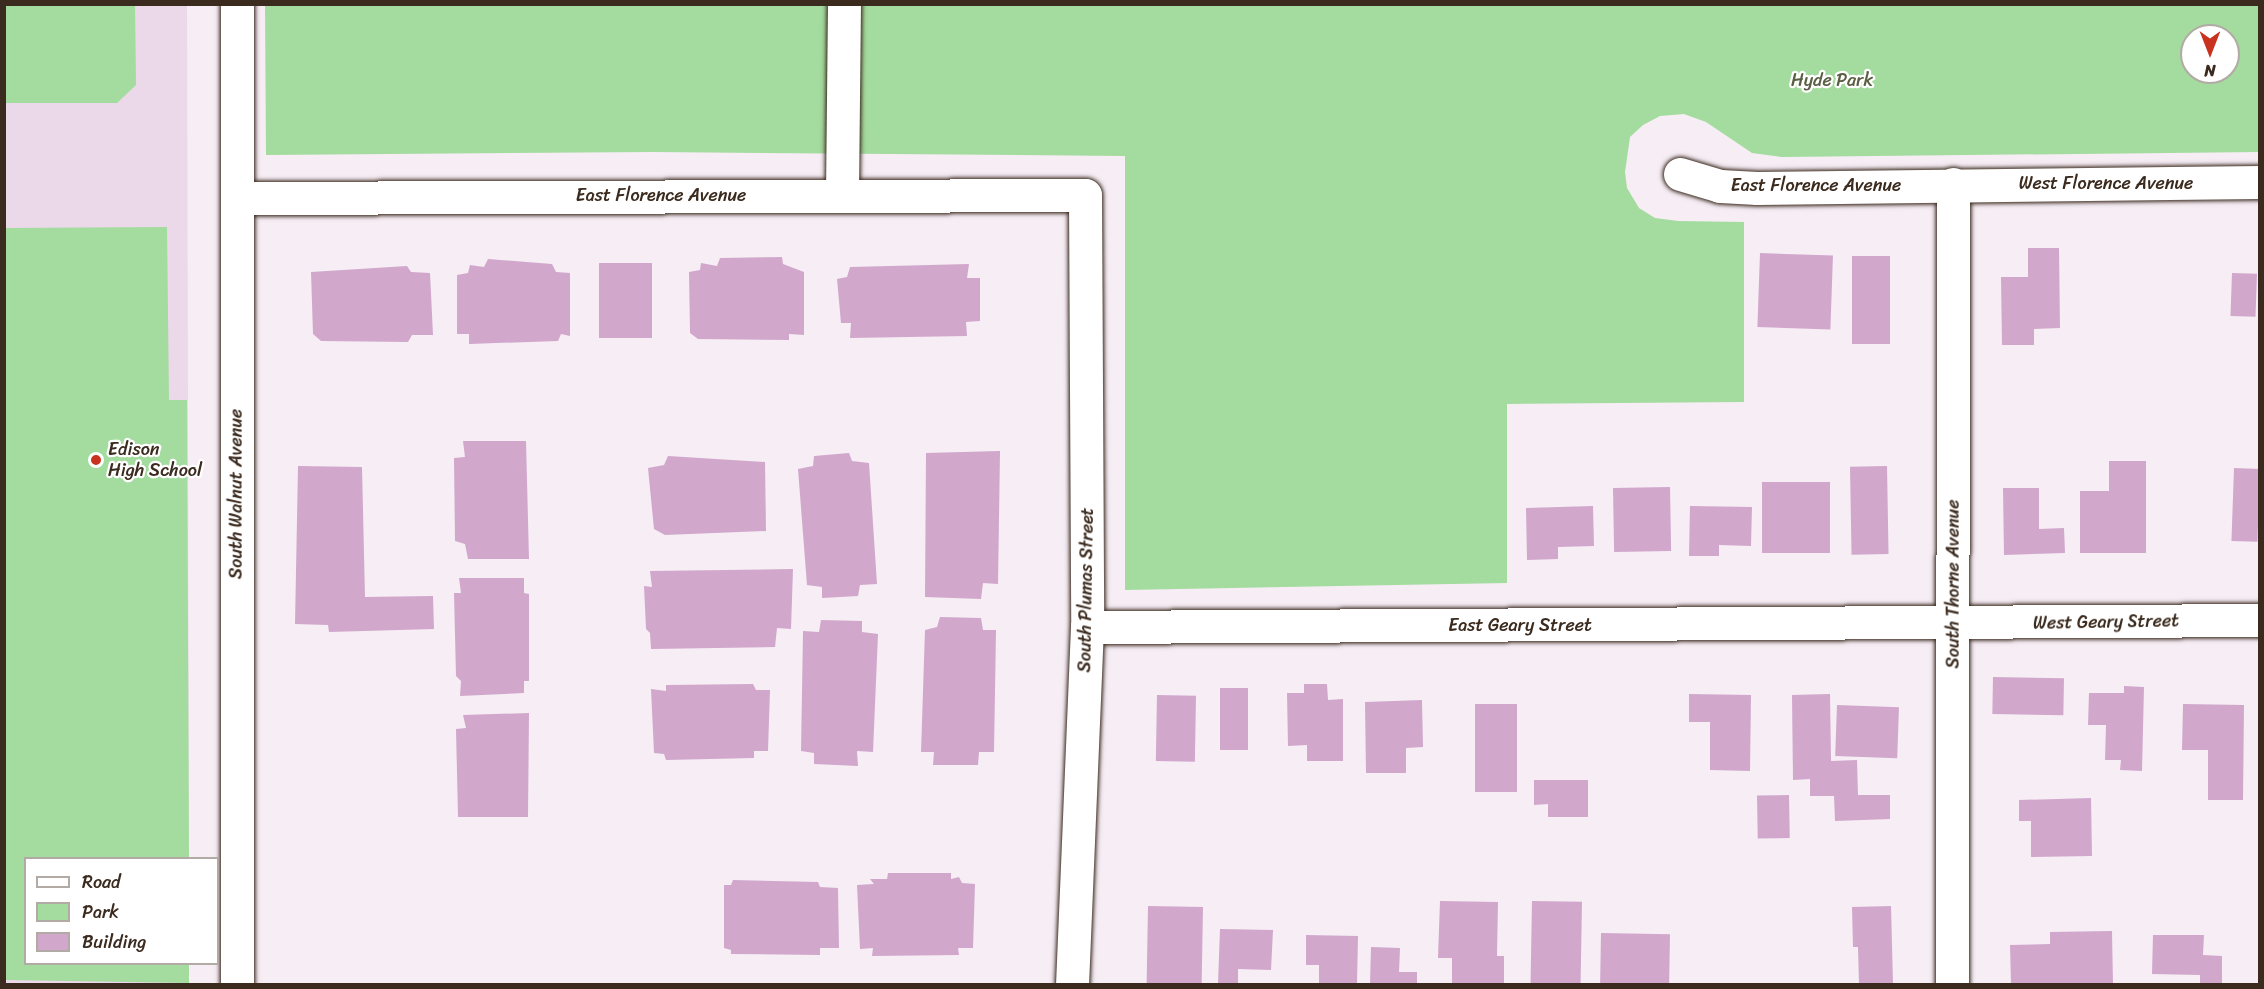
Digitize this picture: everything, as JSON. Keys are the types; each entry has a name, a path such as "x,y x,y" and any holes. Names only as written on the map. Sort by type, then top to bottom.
{"street":[{"name":"South Walnut Avenue","path":"237,4 237,984"},
{"path":"842,194 844,4"},
{"name":"East Florence Avenue","path":"1680,174 1720,186 1756,188 1953,184"},
{"name":"West Florence Avenue","path":"1953,184 2259,182"},
{"name":"South Thorne Avenue","path":"1952,984 1953,184"},
{"name":"East Florence Avenue","path":"237,198 842,194 1085,195"},
{"name":"South Plumas Street","path":"1072,984 1087,627 1085,195"},
{"name":"West Geary Street","path":"1953,624 2259,621"},
{"name":"East Geary Street","path":"1087,627 1953,624"}],"shaded area":[{"name":"Edison High School","path":"5,5 187,5 189,857 24,857 24,965 189,965 189,984 5,984"}],"green space":[{"path":"5,4 135,5 136,85 117,103 5,103"},
{"name":"Hyde Park","path":"265,5 2259,5 2259,152 1782,157 1752,153 1706,122 1684,114 1660,116 1643,125 1630,137 1625,172 1627,188 1639,208 1655,218 1678,221 1744,222 1744,402 1507,404 1507,583 1125,590 1125,156 653,152 266,155"},
{"name":"Edison High School","path":"167,227 169,400 187,400 189,857 24,857 24,965 189,965 189,983 5,980 5,228"}],"building":[{"path":"2028,248 2059,248 2060,328 2034,329 2034,345 2002,345 2001,277 2028,277"},
{"path":"1760,253 1833,256 1830,330 1757,327"},
{"path":"1852,256 1890,256 1890,344 1852,344"},
{"path":"782,257 783,264 804,272 804,335 789,334 789,340 698,339 690,333 689,272 700,270 701,263 717,266 720,258"},
{"path":"488,259 552,264 556,272 570,273 570,336 561,334 558,341 469,344 469,334 457,334 457,275 468,273 470,265 484,267"},
{"path":"599,263 652,263 652,338 599,338"},
{"path":"969,264 967,278 980,278 980,321 966,322 967,336 850,338 851,323 841,323 837,279 847,277 850,267"},
{"path":"407,266 411,272 430,273 433,335 412,335 408,342 321,341 313,334 311,272"},
{"path":"2232,273 2257,274 2255,317 2230,316"},
{"path":"463,441 526,441 529,559 468,559 465,544 455,541 454,458 465,457"},
{"path":"1000,451 998,584 983,583 981,599 925,597 926,453"},
{"path":"849,453 852,461 869,463 877,584 860,585 858,596 822,598 822,587 807,585 798,469 813,466 814,456"},
{"path":"668,456 765,462 766,531 665,535 654,529 648,468 664,465"},
{"path":"2109,461 2146,461 2146,553 2080,553 2080,491 2109,491"},
{"path":"298,466 362,467 365,597 433,596 434,629 329,632 328,625 295,624"},
{"path":"1887,466 1889,554 1852,555 1850,467"},
{"path":"2234,468 2260,469 2257,542 2231,541"},
{"path":"1762,482 1830,482 1830,553 1762,553"},
{"path":"1670,487 1671,551 1614,552 1613,488"},
{"path":"2003,488 2039,488 2039,529 2064,528 2065,553 2004,555"},
{"path":"1593,506 1594,546 1558,547 1558,559 1527,560 1526,508"},
{"path":"1690,506 1752,507 1751,546 1719,545 1719,556 1689,556"},
{"path":"793,569 791,629 777,628 775,647 651,649 650,633 646,629 644,586 652,587 650,571"},
{"path":"459,578 524,578 524,593 529,594 529,681 524,681 524,693 460,696 461,681 456,676 454,593 461,593"},
{"path":"940,617 981,618 983,630 996,630 994,752 979,752 978,765 933,765 934,752 921,752 925,630 937,627"},
{"path":"821,620 862,621 862,632 878,634 873,752 857,751 858,766 814,764 814,753 801,751 803,631 819,632"},
{"path":"1993,677 2064,678 2063,715 1992,714"},
{"path":"753,684 756,690 770,690 768,751 754,751 754,758 666,760 664,754 654,753 651,689 666,691 666,685"},
{"path":"1304,684 1327,684 1328,700 1343,699 1343,761 1307,761 1307,745 1288,746 1287,693 1304,693"},
{"path":"2124,686 2144,687 2142,771 2120,770 2121,760 2105,760 2106,725 2088,725 2089,693 2124,693"},
{"path":"1220,688 1248,688 1248,750 1220,750"},
{"path":"1689,694 1751,695 1750,771 1710,770 1710,722 1689,722"},
{"path":"1830,694 1831,761 1857,760 1858,795 1890,795 1890,819 1835,821 1834,796 1810,796 1810,779 1793,780 1792,695"},
{"path":"1157,695 1196,696 1195,762 1156,761"},
{"path":"1422,700 1423,747 1406,748 1406,773 1366,773 1365,702"},
{"path":"1475,704 1517,704 1517,792 1475,792"},
{"path":"2183,704 2244,705 2243,800 2208,800 2208,750 2182,750"},
{"path":"1837,705 1899,707 1897,758 1835,756"},
{"path":"529,713 528,817 458,817 456,729 466,728 463,715"},
{"path":"1534,780 1588,780 1588,817 1548,817 1548,804 1534,805"},
{"path":"1789,795 1790,838 1758,839 1757,796"},
{"path":"2091,798 2092,856 2031,857 2031,821 2019,821 2019,800"},
{"path":"888,873 951,873 951,879 959,877 962,883 975,884 973,948 958,948 959,955 872,956 873,948 860,949 857,885 874,884 870,879 887,879"},
{"path":"733,880 818,882 820,887 838,888 839,948 820,948 820,955 731,954 731,950 724,948 724,885 731,885"},
{"path":"1440,901 1498,902 1497,956 1504,956 1504,984 1452,984 1452,958 1438,958"},
{"path":"1532,901 1582,902 1581,984 1531,984"},
{"path":"1148,906 1203,907 1202,984 1147,984"},
{"path":"1891,906 1893,984 1859,984 1858,947 1853,947 1852,907"},
{"path":"1220,929 1273,930 1271,970 1238,969 1238,984 1218,984"},
{"path":"2112,931 2113,984 2011,984 2010,945 2050,944 2050,932"},
{"path":"1601,933 1670,934 1669,984 1600,984"},
{"path":"1306,935 1358,936 1357,984 1319,984 1319,965 1306,965"},
{"path":"2153,935 2204,935 2203,955 2222,956 2222,984 2200,984 2200,975 2152,974"},
{"path":"1371,947 1400,948 1399,972 1417,972 1417,984 1370,984"}],"place":[{"name":"Edison High School","path":"96,460"}]}
